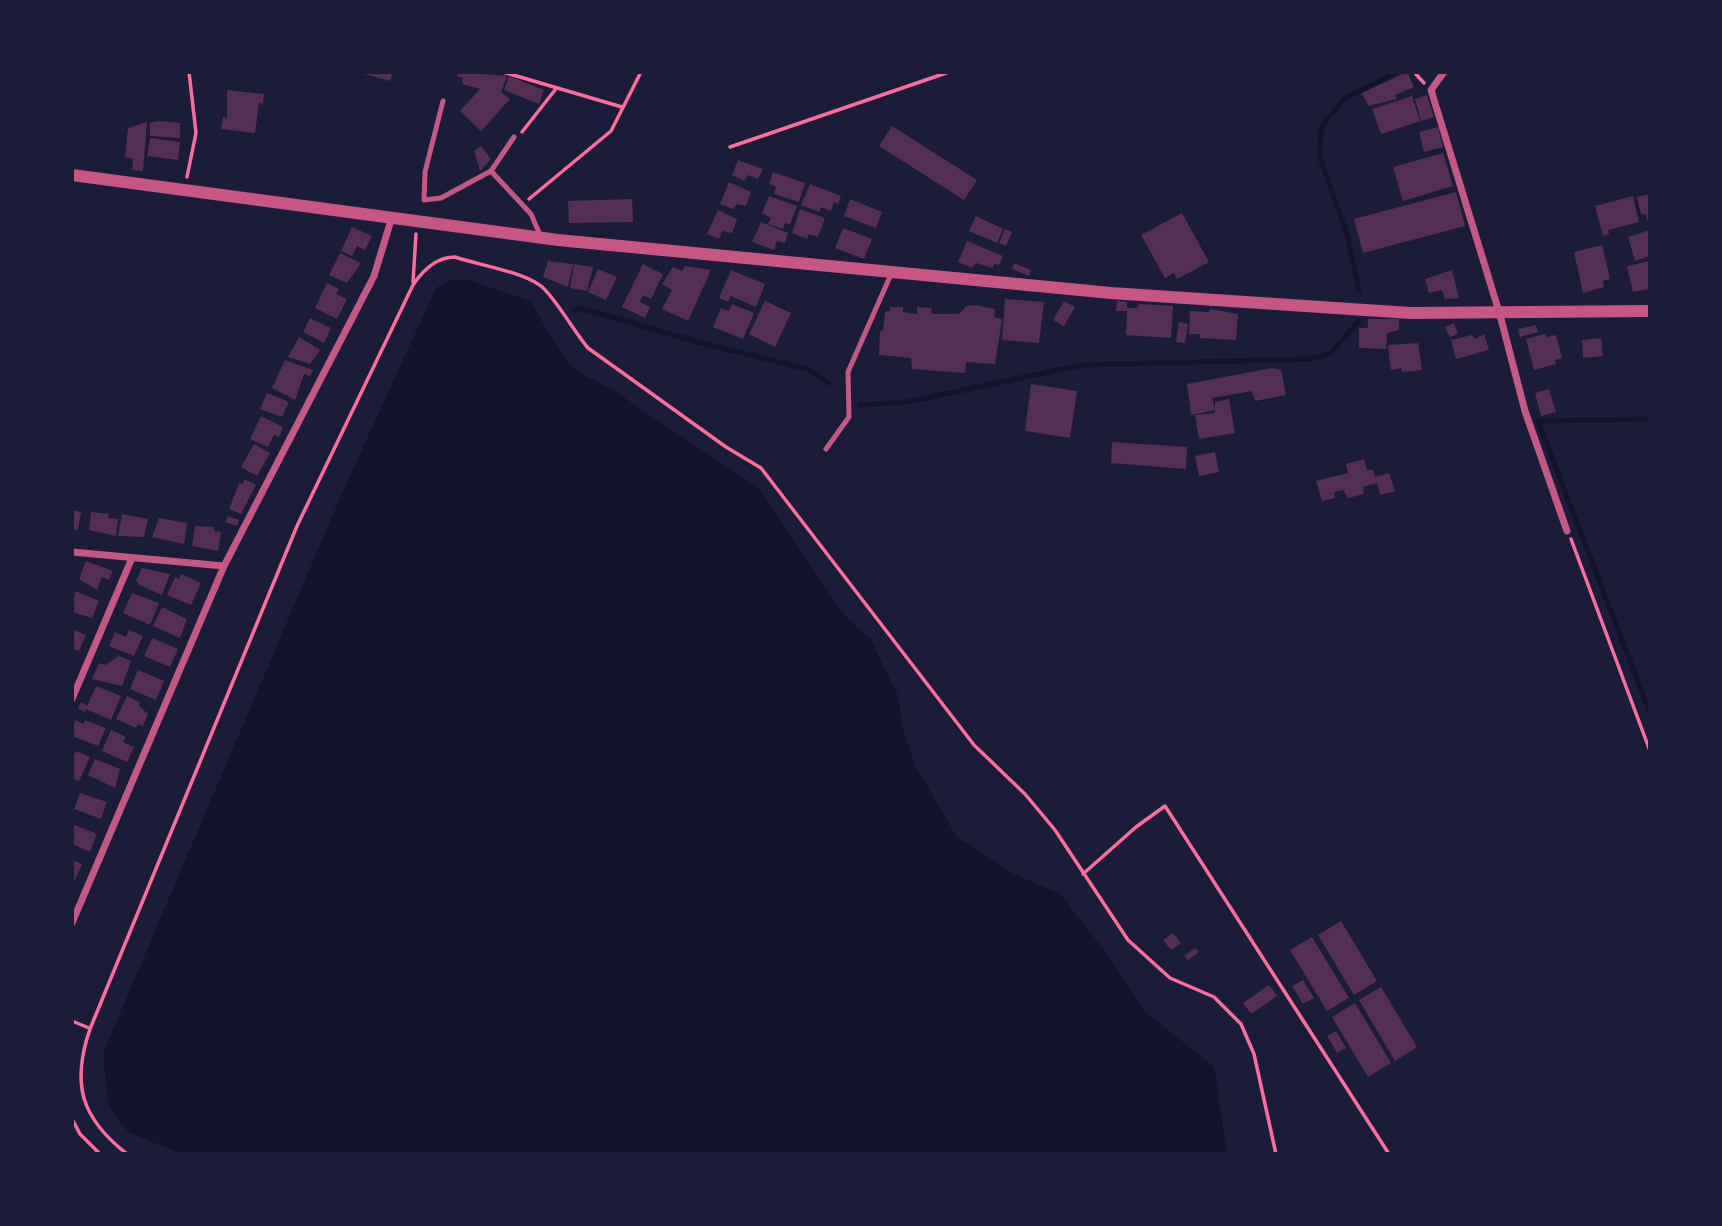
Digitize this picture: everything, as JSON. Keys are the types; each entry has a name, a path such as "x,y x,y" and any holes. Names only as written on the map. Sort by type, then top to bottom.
{"street":[{"path":"1444,72 1431,90 1500,314 1525,411 1567,531"},
{"path":"72,175 542,238 1125,294 1410,313 1650,311"},
{"path":"72,923 224,566 374,276 392,217"},
{"path":"72,552 224,566"},
{"path":"72,699 132,558"}],"lane":[{"path":"443,101 425,172 424,200 441,198 491,170 514,137"},
{"path":"491,170 531,214 542,238"},
{"path":"826,449 849,417 848,372 892,272"}],"path":[{"path":"185,190 196,133 189,72"},
{"path":"503,72 622,107"},
{"path":"522,205 604,139 611,131 641,72"},
{"path":"730,147 949,72"},
{"path":"514,137 520,136 555,89"},
{"path":"414,285 417,221"},
{"path":"127,1154 106,1138 89,1114 81,1093 79,1070 90,1029 297,526 414,285 423,271 445,257 538,283 549,293 569,327 588,348 726,447 761,468 974,746 1024,794 1055,830 1128,940 1170,978 1214,997 1241,1024 1254,1054 1276,1154"},
{"path":"1567,531 1650,751"},
{"path":"1083,874 1136,827 1165,806 1389,1154"},
{"path":"72,1021 90,1029"},
{"path":"72,1119 80,1135 100,1154"}],"shaded area":[{"path":"452,279 471,281 530,301 562,355 578,372 610,388 758,488 843,613 871,640 898,696 903,730 916,767 957,837 1016,875 1060,894 1110,958 1144,1011 1214,1067 1227,1154 182,1154 128,1132 108,1104 103,1053 340,498 436,288"}],"building":[{"path":"357,72 393,72 390,81"},
{"path":"459,72 507,76 501,92 510,99 481,131 460,111 480,89 462,84 463,78 457,76"},
{"path":"1407,72 1414,87 1395,95 1397,99 1368,106 1362,93"},
{"path":"509,76 544,90 539,104 504,90"},
{"path":"227,90 264,94 263,104 259,103 255,133 221,129 223,117 227,118"},
{"path":"1427,95 1434,117 1421,121 1415,99"},
{"path":"1412,96 1420,121 1381,134 1372,109"},
{"path":"147,122 143,171 132,170 133,159 125,157 128,128"},
{"path":"150,123 180,123 180,138 150,136"},
{"path":"892,126 977,180 964,200 879,146"},
{"path":"1438,127 1443,147 1424,152 1419,132"},
{"path":"150,138 180,142 178,160 147,156"},
{"path":"481,146 491,159 480,171 474,151"},
{"path":"1443,153 1453,186 1403,201 1393,167"},
{"path":"738,160 763,169 758,179 748,175 744,181 732,175"},
{"path":"773,172 805,183 799,202 774,194 776,187 769,184"},
{"path":"729,182 751,192 746,206 737,204 733,209 720,204"},
{"path":"810,184 841,196 838,204 834,202 831,211 821,207 819,212 801,205"},
{"path":"1456,192 1465,226 1363,253 1354,219"},
{"path":"1650,194 1650,228 1646,215 1641,214 1637,197"},
{"path":"769,196 797,206 790,224 785,223 783,229 768,224 771,218 762,213"},
{"path":"1633,196 1639,222 1608,230 1609,234 1603,236 1595,206"},
{"path":"632,199 633,222 569,223 568,201"},
{"path":"850,199 882,212 876,228 844,216"},
{"path":"800,209 825,218 818,237 809,234 807,239 792,233"},
{"path":"718,210 737,219 732,233 722,231 719,239 707,234"},
{"path":"1182,213 1209,262 1177,279 1174,273 1165,278 1141,235"},
{"path":"976,216 1003,229 997,243 969,231"},
{"path":"761,222 788,233 785,243 777,241 774,250 752,242"},
{"path":"352,227 372,236 365,250 357,246 352,256 341,251"},
{"path":"843,228 872,239 864,259 835,248"},
{"path":"1005,229 1012,232 1006,246 999,243"},
{"path":"1650,230 1650,256 1635,261 1628,237"},
{"path":"967,241 1003,256 999,265 995,264 992,268 976,263 972,268 958,262"},
{"path":"1602,245 1610,279 1603,281 1604,287 1583,293 1574,252"},
{"path":"340,253 361,263 347,283 329,275"},
{"path":"548,261 573,264 568,287 543,277"},
{"path":"1650,261 1650,289 1633,292 1627,266"},
{"path":"1014,263 1031,270 1029,276 1012,269"},
{"path":"574,264 593,267 587,291 570,288"},
{"path":"643,264 663,274 651,299 643,295 640,302 650,307 645,318 622,307"},
{"path":"685,266 711,270 688,321 662,309 672,290 662,284 673,267 682,271"},
{"path":"598,269 617,277 606,300 588,292"},
{"path":"731,270 765,284 756,307 731,296 728,302 719,298"},
{"path":"1452,270 1459,298 1445,299 1442,290 1429,293 1425,279"},
{"path":"327,283 339,289 336,294 347,299 337,319 315,308"},
{"path":"1005,299 1044,302 1039,343 1002,340"},
{"path":"765,301 791,313 775,347 749,334"},
{"path":"1064,301 1075,307 1064,326 1053,320"},
{"path":"1117,301 1127,302 1127,308 1137,308 1139,304 1173,306 1171,338 1126,335 1127,311 1116,311"},
{"path":"732,304 754,313 743,339 713,327 721,308 729,311"},
{"path":"966,306 995,309 994,317 1002,319 995,364 966,362 965,373 912,369 911,358 879,355 880,331 883,331 885,312 890,311 890,307 903,307 903,312 917,314 917,307 931,308 932,314 959,314"},
{"path":"1210,309 1238,314 1236,340 1200,338 1200,334 1189,334 1190,311 1209,312"},
{"path":"310,318 331,328 324,343 303,332"},
{"path":"1368,319 1399,319 1399,330 1387,333 1386,349 1359,348 1359,328 1368,328"},
{"path":"1179,322 1188,324 1185,343 1176,342"},
{"path":"1454,323 1458,334 1450,337 1445,327"},
{"path":"1536,325 1538,332 1520,337 1518,329"},
{"path":"1484,334 1489,350 1456,359 1451,340 1472,335 1475,339"},
{"path":"1545,334 1546,337 1556,335 1562,358 1555,360 1556,364 1534,370 1526,339"},
{"path":"299,337 320,350 310,364 288,357"},
{"path":"1601,338 1603,356 1583,358 1582,340"},
{"path":"1418,343 1422,370 1391,370 1388,345"},
{"path":"285,360 313,370 310,376 304,374 295,400 272,388"},
{"path":"1272,368 1281,370 1286,395 1255,401 1252,391 1212,398 1215,410 1191,415 1187,384"},
{"path":"1031,384 1077,391 1070,438 1025,431"},
{"path":"1549,389 1556,412 1541,416 1535,393"},
{"path":"267,393 289,402 282,417 260,409"},
{"path":"1229,399 1235,433 1199,439 1195,415 1215,413 1215,402"},
{"path":"261,416 283,427 279,437 274,435 268,447 250,439"},
{"path":"1112,442 1187,447 1186,469 1111,463"},
{"path":"254,444 270,453 257,476 241,467"},
{"path":"1215,452 1219,472 1199,476 1195,456"},
{"path":"1364,459 1367,470 1373,470 1375,477 1389,473 1395,491 1380,495 1377,483 1363,487 1364,494 1348,498 1343,490 1334,492 1335,498 1322,501 1316,481 1348,473 1346,464"},
{"path":"245,479 256,485 241,514 229,509 239,483 242,484"},
{"path":"72,510 81,512 78,530 72,529"},
{"path":"91,512 109,514 108,518 118,519 116,536 89,530"},
{"path":"122,514 148,519 144,537 118,536"},
{"path":"228,516 239,520 237,526 225,522"},
{"path":"159,518 187,523 184,544 152,537"},
{"path":"195,526 214,527 214,531 221,532 218,551 192,546"},
{"path":"86,561 113,571 109,580 102,577 97,590 79,579"},
{"path":"142,568 170,574 162,595 136,581"},
{"path":"181,574 201,583 191,605 167,595 175,577 179,579"},
{"path":"75,591 99,601 92,618 72,612"},
{"path":"132,593 159,603 150,625 123,613"},
{"path":"162,607 187,619 180,638 153,626"},
{"path":"72,629 86,635 79,651 72,649"},
{"path":"129,630 143,636 134,656 109,646 115,632 126,637"},
{"path":"152,638 178,649 170,667 144,656"},
{"path":"119,656 131,661 122,686 92,679 99,663 105,665"},
{"path":"138,670 164,681 156,700 130,689"},
{"path":"96,686 121,696 111,720 78,708 81,702 87,706"},
{"path":"127,696 140,702 139,706 148,714 143,726 138,724 136,728 116,719"},
{"path":"75,720 84,724 85,720 106,728 98,746 72,736"},
{"path":"111,730 126,737 123,742 134,747 127,762 102,751"},
{"path":"76,751 90,757 79,781 72,778 72,757"},
{"path":"95,759 120,769 115,788 88,775"},
{"path":"80,793 107,802 101,819 74,809"},
{"path":"72,824 97,834 90,852 72,844"},
{"path":"72,860 82,864 74,882 72,881"},
{"path":"1341,921 1377,981 1354,995 1318,935"},
{"path":"1173,933 1181,943 1171,950 1163,940"},
{"path":"1312,937 1349,998 1327,1011 1290,950"},
{"path":"1195,948 1199,952 1188,960 1184,956"},
{"path":"1303,980 1314,998 1303,1004 1292,986"},
{"path":"1269,985 1277,996 1251,1014 1243,1003"},
{"path":"1381,987 1417,1047 1395,1061 1359,1000"},
{"path":"1355,1003 1391,1063 1368,1077 1332,1017"},
{"path":"1336,1031 1346,1048 1337,1053 1327,1036"}],"waterway":[{"path":"1359,290 1348,238 1320,157 1321,127 1344,99 1397,72"},
{"path":"574,310 580,308 698,342 807,369 828,383"},
{"path":"860,405 907,402 1082,365 1311,359 1331,353 1359,321"},
{"path":"1650,419 1538,421 1650,713"}]}
